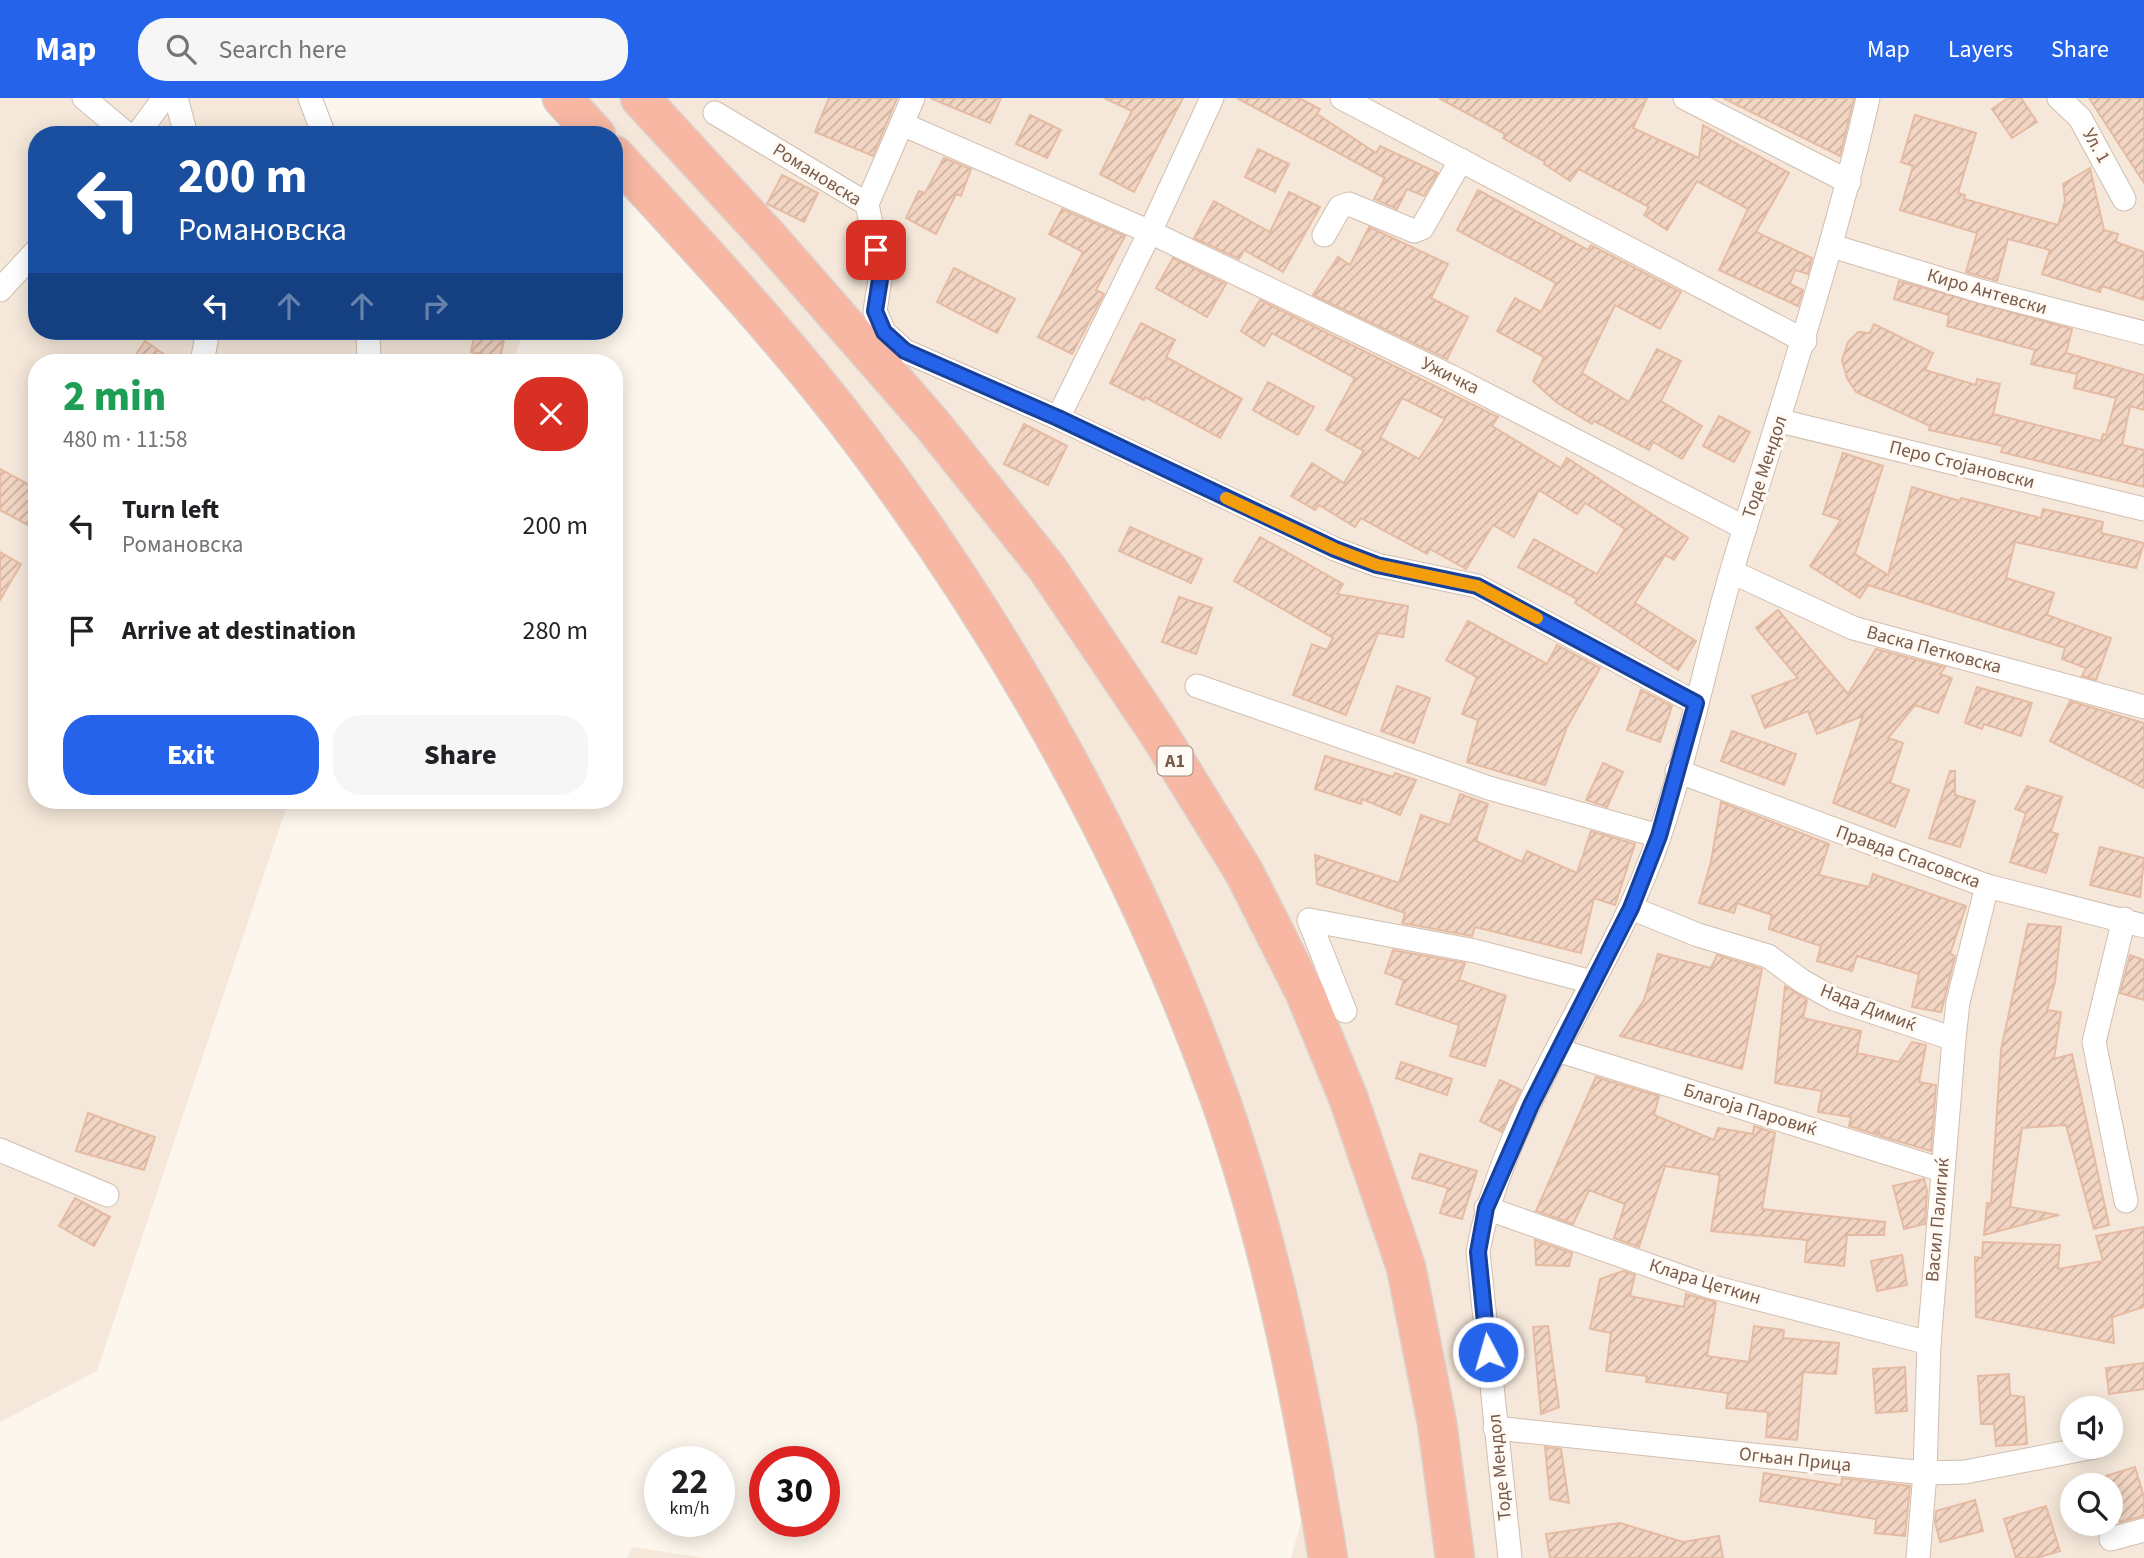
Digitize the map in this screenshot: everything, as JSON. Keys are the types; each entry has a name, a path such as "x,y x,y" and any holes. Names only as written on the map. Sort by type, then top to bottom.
{"highway":[{"path":"562,98 588,126"},
{"name":"A1","path":"640,98 770,239 923,414 1047,568 1157,731 1244,872 1305,993 1348,1097 1406,1266 1437,1423 1455,1558"},
{"path":"623,165 708,256 860,439 965,588 1064,755 1153,933 1219,1098 1271,1272 1314,1473 1328,1558"}],"street":[{"path":"84,98 117,126"},
{"path":"144,126 164,98"},
{"path":"176,98 184,126"},
{"path":"310,98 321,126"},
{"path":"867,204 913,98"},
{"path":"1058,418 1150,232 1212,98"},
{"path":"1342,98 1805,341"},
{"path":"1685,98 1849,182"},
{"name":"Тоде Мендол","path":"1510,1558 1478,1252 1486,1208 1557,1051 1631,908 1659,836 1732,572 1832,246 1868,98"},
{"name":"Ул. 1","path":"2059,98 2080,118 2124,199"},
{"name":"Романовска","path":"715,113 867,204 881,273 875,311 884,332 905,351 1058,418 1335,549 1377,565 1477,586 1696,703"},
{"name":"Ужичка","path":"902,124 1150,232 1450,376 1745,528"},
{"path":"1324,235 1340,207 1349,204 1414,231 1422,228 1461,160"},
{"name":"Киро Антевски","path":"1832,246 1980,290 2144,333"},
{"path":"0,290 28,260"},
{"name":"Перо Стојановски","path":"1780,421 2144,509"},
{"name":"Васка Петковска","path":"1732,572 1853,628 2144,707"},
{"path":"1197,686 1489,788 1659,836"},
{"name":"Правда Спасовска","path":"1677,771 1987,886 2134,923"},
{"name":"Васил Палигиќ","path":"1918,1558 1925,1473 1929,1343 1954,1039 1958,1002 1987,886"},
{"name":"Нада Димиќ","path":"1631,908 1698,935 1768,956 1802,981 1834,999 1954,1039"},
{"path":"1345,1011 1309,920 1475,951 1592,982"},
{"path":"2126,1201 2094,1042 2134,923"},
{"name":"Благоја Паровиќ","path":"1557,1051 1942,1170"},
{"path":"0,1150 107,1195"},
{"name":"Клара Цеткин","path":"1486,1208 1705,1284 1929,1343"},
{"name":"Огњан Прица","path":"1495,1428 1925,1473 1965,1472 2060,1454"},
{"path":"2111,1539 2144,1530"}],"shaded area":[{"path":"0,98 310,98 321,126 28,126 28,340 520,340 516,354 28,354 28,809 286,809 97,1371 0,1422"},
{"path":"562,98 2144,98 2144,1558 1291,1558 1314,1473 1219,1098 966,588 623,172 623,126 585,126"},
{"path":"633,1547 704,1558 627,1558"}],"building":[{"path":"829,98 897,98 873,156 815,132"},
{"path":"930,98 1001,98 990,123"},
{"path":"1104,98 1183,98 1134,192 1100,174 1132,111"},
{"path":"1237,98 1299,98 1320,109 1317,114 1376,153 1380,146 1438,173 1424,196 1407,189 1397,209 1374,199 1385,178"},
{"path":"1439,98 1647,98 1633,128 1699,158 1703,125 1789,173 1756,232 1812,258 1808,274 1795,270 1790,284 1803,290 1798,306 1719,270 1748,209 1697,181 1667,230 1644,215 1649,207 1579,169 1570,181 1544,164 1545,162 1503,138 1505,134"},
{"path":"1723,98 1854,98 1840,156"},
{"path":"2008,98 2021,98 2037,122 2012,138 1992,109"},
{"path":"2089,98 2144,98 2144,183"},
{"path":"1030,115 1061,130 1047,158 1016,144"},
{"path":"1915,115 1976,133 1958,193 1965,195 1964,199 2058,225 2065,201 2063,184 2090,168 2104,230 2118,234 2116,242 2144,252 2144,300 2102,286 2100,292 2042,274 2050,250 2008,239 1997,281 1966,272 1977,233 1900,210 1913,166 1901,162"},
{"path":"1258,149 1289,164 1275,192 1245,177"},
{"path":"944,158 971,169 961,196 956,194 936,234 906,218 919,191 925,193"},
{"path":"782,175 818,193 804,222 767,204"},
{"path":"1478,190 1588,250 1591,245 1681,292 1660,329 1615,305 1582,373 1629,402 1657,349 1681,361 1661,401 1702,426 1682,459 1653,442 1649,450 1594,421 1592,424 1556,402 1533,381 1544,357 1497,331 1515,298 1541,312 1556,283 1457,230"},
{"path":"1289,192 1320,207 1283,272 1244,250 1239,259 1194,238 1214,201 1270,232"},
{"path":"1062,209 1125,236 1096,290 1104,294 1072,354 1038,337 1083,252 1049,234"},
{"path":"1369,227 1448,264 1431,298 1468,317 1447,359 1313,295 1338,257 1350,265"},
{"path":"1173,258 1226,284 1207,317 1156,288"},
{"path":"954,268 1015,299 997,333 937,302"},
{"path":"1899,281 2072,329 2066,353 2144,375 2144,410 2130,406 2122,445 2144,450 2144,487 2001,452 2003,446 1929,430 1930,426 1856,392 1847,378 1842,360 1848,342 1858,332 1870,333 1874,324 1933,353 1925,370 1976,385 1977,379 2000,384 1993,414 2101,441 2103,434 2106,435 2116,398 2074,388 2077,374 2031,364 2035,350 1947,326 1949,315 1894,299"},
{"path":"1260,300 1498,417 1492,426 1561,468 1567,458 1688,538 1674,560 1665,555 1635,603 1696,641 1678,670 1575,603 1577,599 1518,567 1534,539 1597,574 1625,529 1585,503 1577,514 1539,490 1514,537 1493,525 1466,569 1430,549 1427,554 1361,518 1355,527 1319,505 1315,510 1291,496 1312,463 1344,483 1364,451 1326,430 1355,378 1272,333 1264,346 1241,331","holes":["1402,398 1445,419 1419,459 1380,438"]},
{"path":"1141,323 1175,340 1166,357 1242,399 1220,438 1145,397 1144,400 1110,383"},
{"path":"473,340 504,340 501,354 471,352"},
{"path":"145,341 164,354 136,354"},
{"path":"1268,382 1314,407 1298,435 1253,410"},
{"path":"1719,416 1750,432 1734,462 1703,446"},
{"path":"1024,424 1067,446 1048,485 1004,464"},
{"path":"1843,453 1883,466 1855,554 1888,575 1912,487 1960,501 1961,498 2041,518 2043,509 2103,522 2101,533 2144,543 2136,568 2015,542 2006,578 2054,593 2047,615 2111,638 2096,680 2082,676 2086,668 2062,659 2065,648 1868,585 1860,598 1810,566 1841,520 1823,514"},
{"path":"0,469 28,484 28,525 0,510"},
{"path":"1130,527 1202,559 1191,583 1119,551"},
{"path":"1260,537 1343,584 1337,594 1408,606 1403,637 1378,633 1346,715 1293,695 1312,644 1327,650 1333,638 1234,581"},
{"path":"0,552 21,564 0,600"},
{"path":"1179,597 1212,608 1196,654 1162,642"},
{"path":"1778,610 1848,694 1876,649 1945,667 1940,674 1952,678 1938,713 1915,705 1888,738 1903,743 1890,783 1909,790 1895,827 1833,803 1863,716 1817,734 1808,711 1765,728 1752,696 1798,678 1756,628"},
{"path":"1468,621 1547,664 1557,645 1600,668 1567,727 1545,785 1467,762 1478,720 1462,714 1477,677 1446,660"},
{"path":"1397,686 1430,698 1414,743 1381,731"},
{"path":"1977,687 2032,703 2021,736 1984,724 1982,729 1965,723"},
{"path":"1641,690 1672,706 1660,742 1627,730"},
{"path":"2070,701 2144,723 2144,788 2050,741"},
{"path":"1732,731 1796,754 1784,785 1721,761"},
{"path":"1325,756 1393,777 1395,773 1416,780 1400,815 1362,799 1361,804 1315,789"},
{"path":"1603,763 1623,772 1607,807 1586,800"},
{"path":"1950,771 1955,771 1955,795 1975,801 1960,847 1929,838"},
{"path":"2027,786 2062,797 2051,832 2058,834 2046,873 2010,862 2026,813 2015,809"},
{"path":"1460,794 1488,804 1476,841 1522,862 1527,851 1577,873 1591,831 1635,844 1615,905 1594,898 1581,953 1475,927 1472,936 1402,923 1405,913 1317,884 1315,855 1399,883 1421,815 1450,825"},
{"path":"1721,802 1829,844 1819,875 1869,887 1873,874 1966,906 1950,954 1955,956 1941,1012 1912,1007 1919,974 1857,956 1852,971 1817,961 1821,946 1769,929 1772,915 1737,903 1734,913 1699,903 1711,862"},
{"path":"2100,847 2144,858 2140,897 2090,885"},
{"path":"2028,924 2061,927 2055,982 2047,1010 2061,1012 2054,1059 2072,1054 2109,1225 2094,1229 2066,1125 2022,1128 2010,1207 2059,1215 1984,1235 1987,1203 1991,1204 2001,1050"},
{"path":"1393,950 1465,963 1459,980 1506,996 1485,1066 1450,1056 1459,1025 1396,1004 1404,980 1385,973"},
{"path":"1658,954 1711,968 1717,955 1762,969 1742,1069 1620,1036 1644,1000"},
{"path":"2130,955 2144,960 2144,1000 2120,993"},
{"path":"1785,986 1807,1000 1803,1018 1861,1031 1857,1053 1899,1062 1912,1042 1926,1045 1919,1082 1936,1085 1931,1151 1880,1136 1878,1128 1877,1135 1849,1126 1851,1117 1818,1112 1822,1091 1775,1083"},
{"path":"1401,1062 1452,1079 1447,1095 1396,1078"},
{"path":"1596,1077 1659,1096 1654,1115 1714,1140 1718,1128 1753,1134 1754,1126 1775,1133 1762,1209 1885,1222 1884,1235 1847,1235 1844,1266 1805,1262 1807,1240 1711,1231 1720,1175 1665,1166 1639,1247 1614,1238 1625,1204 1589,1190 1573,1224 1536,1211"},
{"path":"1500,1080 1521,1090 1502,1132 1480,1121"},
{"path":"88,1113 155,1137 144,1170 76,1151"},
{"path":"1420,1154 1477,1171 1462,1219 1440,1213 1448,1188 1412,1178"},
{"path":"1924,1179 1927,1191 1925,1224 1904,1229 1893,1186"},
{"path":"75,1198 110,1217 94,1246 59,1226"},
{"path":"2144,1227 2144,1307 2112,1317 2114,1343 1976,1317 1975,1257 1982,1258 1983,1242 2060,1245 2058,1269 2103,1261 2096,1236"},
{"path":"1535,1240 1572,1253 1569,1266 1536,1265"},
{"path":"1902,1255 1907,1285 1877,1291 1871,1261"},
{"path":"1623,1271 1635,1275 1630,1296 1684,1307 1686,1294 1716,1302 1707,1356 1749,1362 1754,1326 1784,1330 1783,1338 1839,1343 1836,1374 1803,1372 1797,1440 1766,1437 1768,1412 1726,1408 1728,1393 1646,1382 1647,1376 1606,1371 1611,1333 1590,1329 1600,1279"},
{"path":"1548,1326 1559,1407 1541,1414 1533,1327"},
{"path":"2144,1363 2144,1389 2109,1394 2106,1368"},
{"path":"1905,1367 1907,1411 1876,1413 1873,1369"},
{"path":"2009,1374 2010,1395 2024,1397 2027,1444 1996,1446 1994,1424 1981,1424 1978,1376"},
{"path":"1545,1447 1561,1449 1569,1503 1550,1499"},
{"path":"2135,1467 2144,1497 2144,1516 2123,1521 2123,1473 2116,1473"},
{"path":"1764,1473 1841,1485 1842,1478 1910,1486 1905,1536 1875,1533 1876,1519 1760,1501"},
{"path":"1975,1500 1983,1531 1940,1542 1935,1522 1936,1511"},
{"path":"2046,1506 2060,1551 2036,1558 2016,1558 2004,1519"},
{"path":"1620,1523 1683,1542 1719,1536 1723,1558 1550,1558 1546,1534"}],"slow traffic":[{"path":"1226,498 1335,549 1377,565 1477,586 1537,618"}],"route":[{"path":"876,250 881,273 875,311 884,332 905,351 1058,418 1335,549 1377,565 1477,586 1696,703 1659,836 1631,908 1531,1105 1486,1208 1478,1252 1488,1352"}]}
